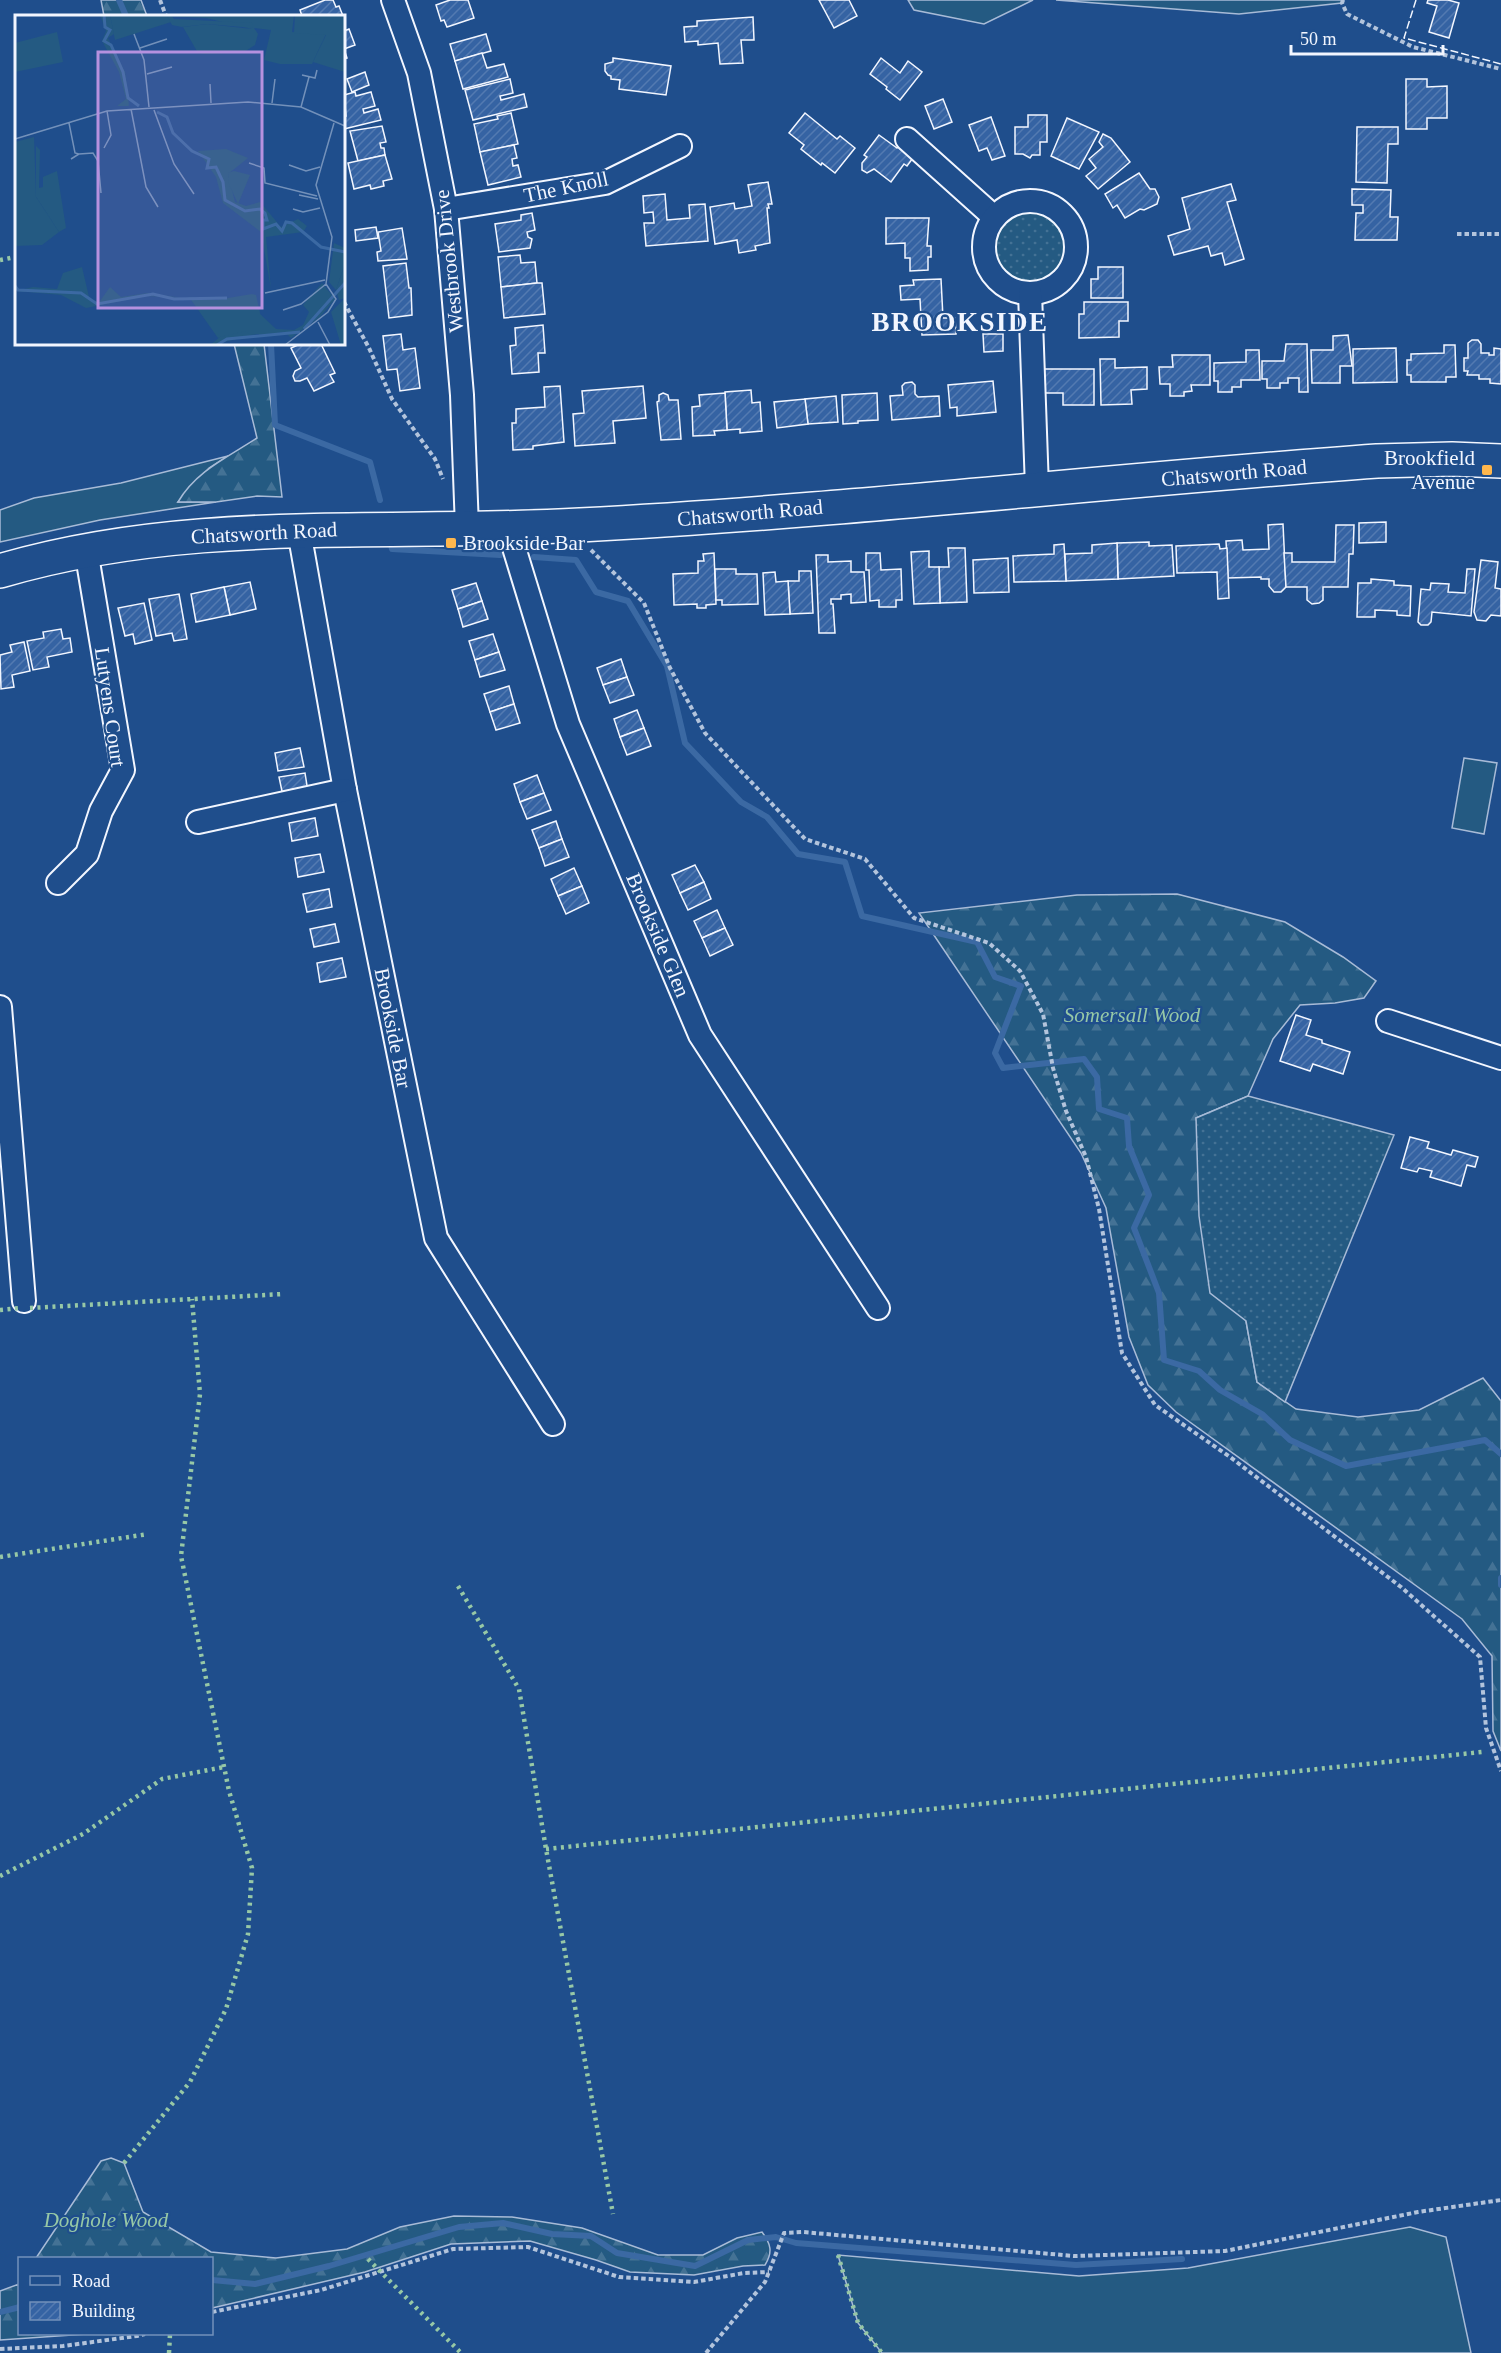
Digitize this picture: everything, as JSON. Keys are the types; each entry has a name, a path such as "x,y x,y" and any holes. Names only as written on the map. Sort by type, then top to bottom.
{"highway":[{"name":"Chatsworth Road","path":"0,571 86,550 228,533 579,525 782,511 1377,461 1452,459 1501,461"}],"street":[{"name":"Westbrook Drive","path":"393,0 419,73 446,209 462,395 467,528"},
{"path":"907,139 994,217"},
{"name":"The Knoll","path":"446,209 605,183 680,146"},
{"path":"1033,200 1049,204 1062,213 1072,225 1076,241 1076,256 1070,271 1059,283 1045,290 1030,293 1008,287 991,273 985,260 983,245 986,230 994,217 1005,207 1019,201 1033,200"},
{"path":"1030,293 1037,488"},
{"name":"Brookside Glen","path":"507,528 568,724 700,1035 878,1308"},
{"name":"Brookside Bar","path":"298,531 345,790 436,1238 553,1424"},
{"name":"Lutyens Court","path":"58,883 87,854 101,811 123,770 86,550"},
{"path":"198,822 345,790"},
{"path":"0,1007 24,1301"},
{"path":"1388,1021 1501,1058"}],"path":[{"path":"160,0 166,15"},
{"path":"1337,0 1342,1 1347,14 1413,47 1501,69"},
{"path":"1457,234 1501,234"},
{"path":"345,304 369,348 392,399 435,459 447,488"},
{"path":"579,525 580,538 644,603 670,668 705,733 805,839 865,859 914,918 989,943 1020,971 1043,1014 1053,1068 1066,1111 1086,1157 1099,1209 1122,1353 1155,1405 1230,1457 1401,1587 1480,1658 1486,1728 1501,1771"},
{"path":"706,2353 765,2282 784,2233 803,2232 1074,2256 1225,2251 1418,2212 1501,2200"},
{"path":"213,2312 321,2290 453,2248 528,2247 620,2277 683,2282 744,2273 769,2272"},
{"path":"0,2349 63,2346 141,2335"}],"green space":[{"path":"101,0 141,0 147,15 104,15"},
{"path":"908,0 1033,0 984,24 914,10"},
{"path":"1056,0 1344,0 1342,3 1239,14"},
{"path":"1022,209 1036,209 1050,215 1060,225 1066,239 1064,260 1050,277 1036,283 1022,283 1008,277 998,267 992,253 992,239 998,225 1008,215"},
{"path":"234,345 264,345 282,497 257,496 216,502 178,502 185,491 203,473 257,438"},
{"path":"228,456 209,468 178,502 216,502 100,520 0,542 0,510 34,498 121,483"},
{"path":"1464,758 1497,763 1484,834 1452,828"},
{"name":"Somersall Wood","path":"1177,894 1285,922 1343,957 1376,981 1364,998 1335,1003 1300,1005 1273,1039 1248,1096 1196,1118 1246,1321 1257,1382 1296,1409 1358,1417 1419,1410 1483,1378 1501,1401 1501,1751 1493,1731 1492,1656 1462,1619 1176,1412 1148,1385 1129,1337 1106,1208 1081,1153 919,913 1077,895"},
{"path":"1248,1096 1394,1135 1285,1402 1257,1382 1246,1321 1210,1293 1199,1216 1196,1118"},
{"path":"111,2158 124,2163 143,2212 211,2252 276,2258 347,2249 400,2227 454,2216 512,2217 582,2228 658,2255 703,2255 737,2238 762,2232 769,2244 770,2252 765,2265 743,2266 694,2275 630,2272 530,2241 451,2244 365,2272 213,2308 213,2257 37,2257 101,2161"},
{"path":"1410,2227 1446,2237 1471,2353 882,2353 858,2323 838,2255 1079,2276 1188,2268"},
{"name":"Doghole Wood","path":"18,2284 18,2335 72,2335 0,2340 0,2291"}],"building":[{"path":"325,0 333,0 336,7 339,6 343,15 302,15 300,10"},
{"path":"450,0 468,0 474,18 447,27 444,20 441,21 436,5"},
{"path":"819,0 849,0 857,16 834,28"},
{"path":"1428,0 1448,0 1459,3 1449,38 1429,32 1437,6 1427,3"},
{"path":"753,17 754,40 741,40 743,63 720,64 718,43 698,45 698,41 685,42 684,27 697,26 697,21"},
{"path":"349,29 355,45 345,49 345,31"},
{"path":"486,34 491,51 455,61 450,44"},
{"path":"482,53 487,68 504,64 508,77 463,89 455,61"},
{"path":"613,58 671,66 666,95 619,89 620,80 611,79 605,71 605,64 613,62"},
{"path":"881,58 900,73 908,61 922,72 900,100 870,74"},
{"path":"365,72 369,85 352,92 347,79"},
{"path":"510,79 513,93 500,96 501,100 524,94 527,107 473,120 465,90"},
{"path":"1406,79 1427,79 1427,87 1447,86 1447,118 1427,118 1427,129 1406,129"},
{"path":"355,92 356,96 371,92 375,106 363,109 364,113 378,109 381,120 345,129 345,95"},
{"path":"943,99 952,122 934,129 925,106"},
{"path":"511,113 518,144 480,152 474,124 498,119 497,116"},
{"path":"805,113 837,139 840,136 855,148 835,173 801,149 804,145 789,133"},
{"path":"1028,115 1047,115 1047,142 1040,142 1040,155 1032,155 1030,158 1023,154 1015,154 1015,127 1028,127"},
{"path":"991,117 1005,156 992,160 987,148 979,151 969,125"},
{"path":"1067,118 1099,132 1079,169 1051,156"},
{"path":"382,126 386,142 380,143 385,155 358,161 350,131"},
{"path":"1357,127 1398,127 1398,144 1388,144 1387,183 1356,182"},
{"path":"1103,134 1111,138 1130,162 1098,189 1086,176 1096,168 1089,159 1103,147 1099,142"},
{"path":"879,135 897,148 901,143 916,154 907,166 904,164 891,182 874,169 867,173 862,170 862,163 867,157 864,155"},
{"path":"514,145 517,158 512,159 513,166 518,165 521,177 488,185 480,152"},
{"path":"385,155 392,179 383,181 384,186 371,189 370,185 354,189 348,163"},
{"path":"1139,173 1150,189 1155,189 1159,197 1157,204 1144,210 1140,209 1125,218 1117,205 1113,208 1105,194"},
{"path":"768,182 772,204 768,204 769,208 767,208 770,243 755,246 756,250 739,253 737,240 715,244 710,207 734,203 735,209 752,206 748,185"},
{"path":"1231,184 1236,200 1227,202 1244,259 1225,265 1222,253 1211,256 1208,246 1174,255 1168,236 1190,229 1182,198"},
{"path":"1352,189 1391,190 1390,217 1398,217 1397,240 1355,240 1356,213 1363,213 1363,205 1352,205"},
{"path":"665,194 667,220 690,218 689,205 705,204 708,241 646,246 644,223 654,223 653,212 644,213 643,196"},
{"path":"532,213 535,230 527,232 528,237 532,239 530,248 499,252 495,224 521,220 521,215"},
{"path":"886,218 929,218 927,246 931,246 931,257 928,257 928,270 910,271 910,258 905,258 905,243 886,244"},
{"path":"376,227 378,238 356,241 355,230"},
{"path":"402,228 407,259 378,261 377,252 381,251 378,232"},
{"path":"520,255 521,263 535,262 537,283 501,287 498,257"},
{"path":"406,263 409,288 411,288 412,315 389,318 383,266"},
{"path":"1098,267 1123,267 1123,298 1091,298 1091,279 1098,279"},
{"path":"941,279 943,318 955,318 956,334 922,335 920,299 901,300 900,286 914,285 913,280"},
{"path":"542,283 545,314 504,318 501,287"},
{"path":"1084,302 1128,302 1128,321 1119,321 1119,337 1079,338 1079,314 1084,314"},
{"path":"543,325 545,353 538,353 539,372 512,374 510,346 516,345 515,328"},
{"path":"401,334 403,350 415,348 420,388 400,391 397,369 387,370 383,336"},
{"path":"983,334 1003,334 1003,351 984,352"},
{"path":"1348,335 1352,366 1340,366 1340,383 1312,383 1311,350 1333,350 1333,336"},
{"path":"1478,340 1481,344 1481,353 1494,355 1494,348 1501,349 1501,384 1490,383 1490,379 1479,379 1479,375 1467,375 1468,371 1464,371 1464,358 1468,358 1468,343"},
{"path":"1286,344 1307,344 1308,392 1299,392 1299,378 1288,378 1288,383 1280,383 1280,388 1267,388 1267,379 1262,379 1262,361 1284,361"},
{"path":"298,345 321,345 335,373 330,375 334,382 314,391 307,378 295,381 293,376 295,371 301,368 291,348"},
{"path":"1444,345 1455,345 1456,377 1446,377 1446,382 1411,382 1411,375 1407,375 1407,360 1411,360 1411,354 1444,353"},
{"path":"1396,348 1397,382 1353,383 1353,349"},
{"path":"1246,350 1259,350 1260,380 1241,380 1241,387 1232,387 1232,392 1218,392 1218,381 1214,381 1214,363 1246,362"},
{"path":"1172,355 1210,355 1210,385 1191,385 1192,391 1184,392 1184,396 1170,396 1170,384 1160,384 1159,367 1173,367"},
{"path":"1100,359 1115,359 1115,368 1147,367 1147,389 1131,390 1132,404 1101,405"},
{"path":"1044,369 1094,369 1094,405 1063,405 1063,393 1044,393"},
{"path":"993,381 996,412 957,416 957,407 950,408 948,385"},
{"path":"912,382 918,397 939,396 940,416 892,420 890,396 903,395 902,386"},
{"path":"560,386 564,442 533,446 533,449 513,450 512,423 516,423 516,409 545,407 544,387"},
{"path":"643,386 646,418 613,421 615,443 575,446 573,414 584,413 582,391"},
{"path":"751,390 752,403 760,402 762,431 740,433 740,429 727,430 725,392"},
{"path":"663,393 668,395 669,400 678,400 681,439 661,440 657,402 659,395"},
{"path":"725,393 727,430 714,431 715,435 693,436 692,407 700,406 699,395"},
{"path":"877,393 878,420 843,424 842,395"},
{"path":"836,396 838,422 808,424 805,399"},
{"path":"805,399 808,424 777,428 774,402"},
{"path":"1386,522 1386,542 1359,543 1359,523"},
{"path":"1283,524 1286,587 1281,592 1274,592 1269,586 1269,579 1261,579 1261,577 1228,578 1226,541 1242,540 1243,550 1269,549 1268,525"},
{"path":"1336,525 1354,525 1353,554 1349,554 1348,587 1323,587 1323,600 1312,604 1307,600 1307,587 1286,587 1284,553 1292,553 1292,562 1335,562"},
{"path":"1149,542 1149,546 1172,545 1174,576 1118,579 1117,543"},
{"path":"1117,543 1118,579 1066,581 1065,554 1092,553 1092,545"},
{"path":"1064,544 1066,581 1014,582 1013,556 1054,554 1054,545"},
{"path":"1219,544 1220,549 1227,548 1229,598 1218,599 1217,572 1177,573 1176,546"},
{"path":"948,548 965,548 967,602 940,603 939,567 949,567"},
{"path":"929,551 929,567 939,567 940,603 914,604 911,552"},
{"path":"714,553 716,604 706,605 706,608 697,608 697,604 674,605 673,574 698,573 698,561 704,561 703,554"},
{"path":"866,553 880,553 881,570 901,569 902,600 896,600 896,607 879,607 879,600 870,601"},
{"path":"816,555 828,555 828,562 851,561 851,572 864,572 866,602 851,603 851,594 841,595 841,599 831,599 835,633 819,633"},
{"path":"1008,558 1009,592 974,593 973,560"},
{"path":"1481,560 1498,562 1495,588 1501,589 1501,616 1491,615 1486,621 1477,620 1474,612"},
{"path":"715,569 736,569 736,574 757,574 758,604 722,605 722,600 716,600"},
{"path":"1467,569 1475,569 1471,616 1432,612 1431,622 1428,625 1421,625 1418,622 1421,589 1430,590 1431,583 1449,584 1448,592 1465,593"},
{"path":"799,571 811,571 813,613 790,614 788,581 799,581"},
{"path":"775,572 776,582 788,581 790,614 765,615 763,573"},
{"path":"1371,579 1394,581 1394,585 1411,586 1410,616 1397,615 1397,611 1375,610 1375,617 1357,617 1358,583 1371,583"},
{"path":"250,582 256,609 230,615 224,587"},
{"path":"476,583 482,601 458,609 452,590"},
{"path":"224,587 230,615 196,622 191,594"},
{"path":"179,594 187,639 174,641 172,633 156,636 149,599"},
{"path":"482,601 488,619 463,627 458,609"},
{"path":"144,603 152,640 135,644 133,634 125,636 118,608"},
{"path":"61,629 63,639 70,638 72,652 47,657 49,667 33,670 27,641 44,638 43,632"},
{"path":"493,634 499,652 475,660 469,641"},
{"path":"24,642 30,671 12,675 14,687 1,689 0,655 12,652 10,645"},
{"path":"499,652 505,670 480,677 475,660"},
{"path":"621,659 627,677 603,685 597,668"},
{"path":"627,677 634,695 610,703 603,685"},
{"path":"509,686 514,704 490,712 484,694"},
{"path":"514,704 520,723 496,730 490,712"},
{"path":"637,710 644,728 620,737 614,719"},
{"path":"644,728 651,746 627,755 620,737"},
{"path":"300,748 304,767 278,771 275,753"},
{"path":"305,773 308,792 283,796 279,777"},
{"path":"537,775 544,793 520,802 514,784"},
{"path":"544,793 551,810 527,819 520,802"},
{"path":"315,818 318,836 292,841 289,823"},
{"path":"556,821 562,839 539,848 532,830"},
{"path":"562,839 569,857 545,866 539,848"},
{"path":"320,854 324,872 298,877 295,858"},
{"path":"695,865 704,882 680,893 672,875"},
{"path":"574,868 582,886 558,896 551,879"},
{"path":"704,882 711,899 688,910 680,893"},
{"path":"582,886 589,903 566,914 558,896"},
{"path":"329,889 332,907 307,912 303,894"},
{"path":"717,910 725,928 702,938 694,921"},
{"path":"335,924 339,942 314,947 310,929"},
{"path":"725,928 733,945 710,956 702,938"},
{"path":"342,958 346,977 320,982 317,963"},
{"path":"1296,1015 1311,1020 1306,1035 1350,1052 1343,1074 1313,1064 1310,1071 1280,1061"},
{"path":"1410,1137 1429,1142 1427,1148 1451,1155 1453,1150 1478,1157 1475,1167 1467,1165 1461,1186 1430,1177 1432,1171 1419,1168 1417,1172 1401,1168"}],"waterway":[{"path":"119,0 126,15"},
{"path":"271,345 275,425 370,462 380,500"},
{"path":"390,540 392,549 500,555"},
{"path":"534,557 576,560 596,592 628,601 667,666 685,743 741,802 767,817 798,854 845,862 862,916 977,942 995,977 1021,986 995,1053 1003,1068 1084,1059 1097,1077 1099,1109 1127,1118 1129,1146 1149,1195 1134,1228 1159,1293 1164,1360 1199,1371 1220,1390 1262,1414 1290,1440 1346,1466 1485,1440 1501,1454"},
{"path":"1501,1578 1501,1585"},
{"path":"213,2280 255,2284 329,2266 459,2227 503,2223 552,2234 591,2236 617,2253 695,2266 748,2240 776,2237 796,2243 1076,2265 1182,2259"},
{"path":"0,2312 18,2308"}],"hedge":[{"path":"0,260 15,257"},
{"path":"30,1308 283,1294"},
{"path":"124,2163 190,2082 226,2009 248,1934 252,1868 229,1791 181,1556 200,1394 192,1299"},
{"path":"0,1310 21,1308"},
{"path":"0,1557 148,1534"},
{"path":"458,1586 519,1689 613,2214"},
{"path":"546,1849 1482,1752"},
{"path":"0,1876 83,1834 162,1779 224,1767"},
{"path":"838,2255 858,2323 882,2353"},
{"path":"368,2259 461,2353"},
{"path":"169,2353 170,2335"}],"fence":[{"path":"1416,0 1404,38 1501,64"}],"place":[{"name":"Brookfield Avenue","path":"1487,470"},
{"name":"Brookside Bar","path":"451,543"}],"district":[{"name":"BROOKSIDE","path":"960,322"}]}
